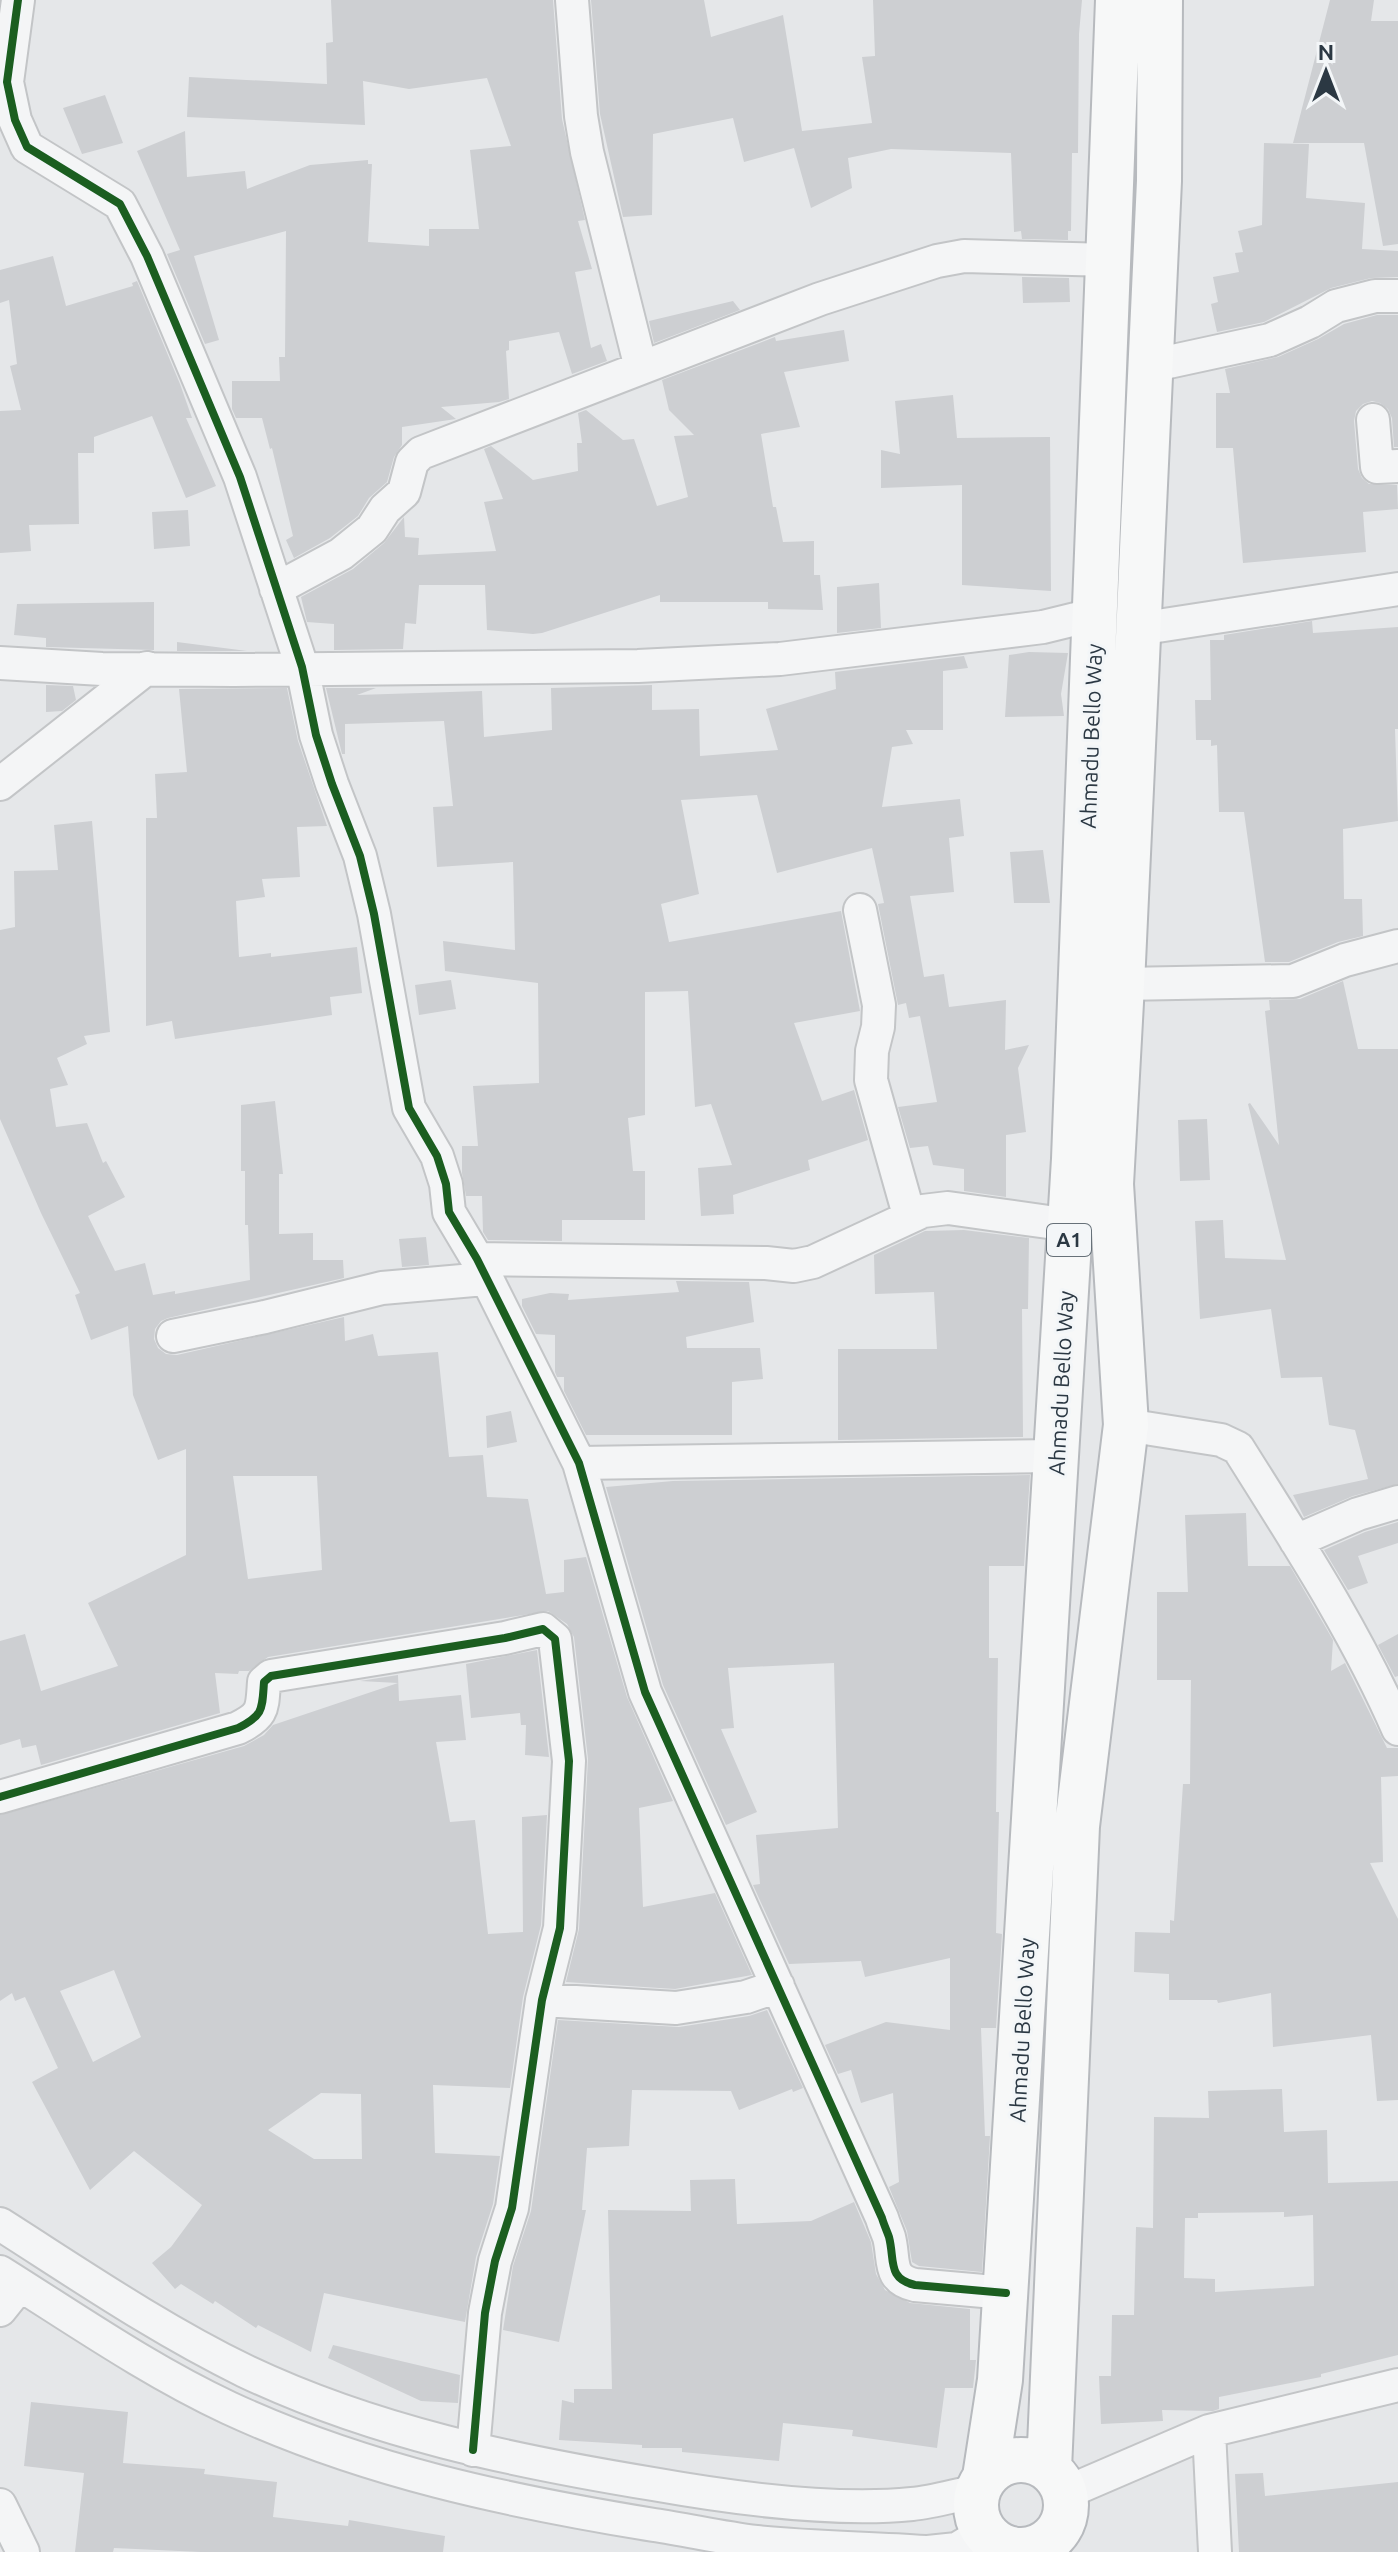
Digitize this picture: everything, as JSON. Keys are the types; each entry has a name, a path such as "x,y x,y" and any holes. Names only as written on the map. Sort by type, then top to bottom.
{"highway":[{"name":"Ahmadu Bello Way","path":"988,2519 1006,2293 1070,1225 1118,0"},
{"name":"Ahmadu Bello Way","path":"1057,2481 1077,1826 1126,1425 1111,1184 1159,181 1160,0"},
{"path":"1009,2461 1037,2462 1057,2481 1067,2509 1054,2537 1041,2549 1011,2549 988,2519 996,2467 1009,2461"}],"street":[{"path":"18,0 7,82 15,120 27,147 120,204 147,256 240,477 302,667 316,735 364,870 409,1108 437,1156 446,1184 449,1212 579,1463 645,1692 889,2236 895,2274 903,2283 1006,2293"},
{"path":"572,0 581,116 587,152 641,368"},
{"path":"276,589 341,554 372,529 385,509 404,492 412,462 421,453 820,299 937,261 964,256 1110,260"},
{"path":"1150,366 1270,340 1336,306 1375,296 1398,296"},
{"path":"1373,420 1377,467 1398,466"},
{"path":"1138,629 1398,589"},
{"path":"0,663 45,667 234,670 302,667 579,669 780,659 1043,627 1096,614"},
{"path":"0,784 147,668"},
{"path":"860,910 879,1005 871,1080 909,1215"},
{"path":"1122,984 1293,981 1345,960 1398,946"},
{"path":"173,1336 382,1288 481,1269 766,1263 794,1266 813,1262 923,1211 948,1208 1070,1225"},
{"path":"1126,1425 1221,1440 1238,1448 1314,1568 1398,1729"},
{"path":"579,1463 1056,1456"},
{"path":"1296,1541 1358,1514 1398,1502"},
{"path":"0,1797 238,1728 254,1720 261,1712 264,1682 271,1676 543,1629 555,1639 569,1761 560,1928 542,2000 512,2208 495,2261 485,2313 473,2450"},
{"path":"542,2000 676,2008 746,1997 778,1986"},
{"path":"0,2224 145,2316 246,2371 375,2421 473,2450 579,2472 749,2498 876,2506 914,2504 988,2519"},
{"path":"0,2310 10,2278 124,2351 229,2408 285,2431 363,2460 477,2493 691,2541 752,2541 926,2552 957,2549 988,2519"},
{"path":"1057,2481 1209,2431 1398,2385"},
{"path":"1209,2431 1215,2552"},
{"path":"0,2505 23,2552"}],"building":[{"path":"331,0 553,0 562,119 585,220 578,221 592,269 575,272 591,348 601,344 607,361 572,374 559,332 509,341 509,350 506,351 509,399 441,407 456,419 402,427 402,445 394,457 387,482 369,498 358,516 330,538 294,558 286,540 293,536 262,418 236,418 232,409 232,381 280,381 279,357 285,357 286,231 194,256 219,340 205,344 167,254 180,250 137,151 185,131 187,177 245,171 247,189 310,165 368,160 368,164 372,164 368,242 429,246 429,229 479,229 470,150 511,146 487,78 409,89 363,81 365,125 187,117 189,77 327,84 326,43 333,42"},
{"path":"591,0 704,0 711,37 783,15 802,131 872,123 862,57 875,56 873,0 1082,0 1078,153 1072,153 1071,231 1068,231 1068,240 1022,239 1021,231 1014,232 1011,153 891,149 848,158 852,188 811,208 794,148 744,162 733,118 653,134 652,215 623,217 600,114"},
{"path":"1330,0 1374,0 1371,21 1398,21 1398,244 1383,246 1364,143 1293,143"},
{"path":"105,95 123,143 82,154 63,108"},
{"path":"1264,143 1309,144 1306,198 1365,203 1362,249 1398,251 1398,277 1371,278 1331,288 1264,322 1217,332 1211,304 1218,302 1213,277 1239,272 1235,253 1243,252 1238,231 1262,225"},
{"path":"53,256 66,306 133,286 132,283 137,281 192,418 186,418 216,486 186,498 152,416 94,437 94,453 78,453 79,524 29,525 31,551 0,553 0,411 21,410 10,366 17,364 9,300 0,303 0,270"},
{"path":"1022,277 1069,278 1070,302 1023,303"},
{"path":"733,301 740,310 654,343 649,321"},
{"path":"1377,315 1398,315 1398,447 1394,447 1392,418 1388,409 1372,401 1363,404 1356,411 1354,421 1358,469 1369,484 1397,485 1398,509 1363,512 1366,552 1243,563 1233,448 1216,448 1216,393 1230,393 1225,369 1278,357 1344,324"},
{"path":"844,330 849,361 784,372 800,427 761,434 773,507 776,507 783,542 814,541 814,575 820,575 823,610 768,609 768,602 660,602 660,595 533,634 487,630 485,585 419,585 416,624 405,623 403,649 334,650 334,624 307,622 301,597 353,569 384,543 404,517 405,537 419,538 418,555 496,551 484,502 503,499 484,449 491,446 533,480 578,471 577,443 582,443 578,413 586,410 623,440 634,439 657,506 688,497 674,436 694,435 669,410 662,380 775,337 776,341"},
{"path":"953,395 957,438 1050,437 1051,591 962,585 962,485 881,488 881,450 900,454 895,401"},
{"path":"188,510 190,546 154,549 152,512"},
{"path":"879,583 881,628 837,633 837,587"},
{"path":"154,602 154,650 46,647 46,638 14,635 17,604"},
{"path":"1312,621 1313,633 1398,627 1398,729 1395,729 1398,821 1343,829 1344,899 1362,899 1363,936 1338,942 1289,962 1265,962 1244,812 1219,812 1217,745 1211,746 1211,740 1196,740 1195,700 1211,700 1210,640 1224,640 1224,635"},
{"path":"177,642 247,651 177,651"},
{"path":"1068,653 1061,694 1064,716 1005,717 1009,655"},
{"path":"964,656 968,668 943,671 943,730 906,730 913,744 892,747 882,807 960,799 964,836 949,838 954,892 910,896 924,977 944,974 949,1007 1006,1000 1005,1050 1029,1045 1018,1068 1026,1132 1006,1135 1006,1197 964,1191 964,1169 933,1165 928,1146 910,1148 898,1107 937,1102 920,1016 909,1018 906,1003 898,1005 878,904 884,903 872,848 777,873 757,795 681,800 699,894 661,904 669,942 841,911 860,1011 794,1023 822,1101 854,1090 868,1140 808,1160 810,1170 733,1195 734,1214 701,1216 698,1168 732,1165 711,1104 695,1107 688,991 645,992 645,1115 628,1118 633,1171 645,1171 645,1220 562,1220 562,1241 488,1240 483,1232 482,1196 466,1196 462,1173 462,1146 478,1146 473,1086 539,1083 538,983 445,971 443,941 515,950 513,862 437,867 433,807 453,806 444,721 345,724 345,754 342,754 326,688 376,688 357,695 482,691 484,737 552,730 551,688 652,685 652,710 699,709 700,756 778,750 766,709 836,689 835,672"},
{"path":"46,685 73,686 76,700 62,711 46,712"},
{"path":"287,688 298,741 327,826 297,827 300,877 262,879 265,897 236,901 239,957 271,953 271,957 357,947 362,993 330,997 332,1015 175,1039 172,1021 146,1026 146,818 157,818 155,774 187,772 179,689"},
{"path":"92,821 110,1032 84,1036 87,1044 57,1058 68,1085 50,1089 56,1127 87,1123 103,1163 106,1161 125,1197 88,1216 115,1271 145,1263 153,1295 250,1280 248,1225 245,1225 245,1171 241,1171 241,1105 275,1101 283,1174 279,1174 279,1234 313,1233 313,1260 343,1260 344,1278 161,1321 155,1329 154,1339 158,1348 166,1354 177,1355 344,1317 345,1341 373,1334 378,1356 438,1352 449,1457 483,1455 487,1497 528,1499 546,1594 564,1592 564,1560 586,1557 627,1697 673,1801 639,1808 643,1907 715,1893 752,1975 675,1989 566,1982 579,1929 588,1759 574,1637 567,1624 548,1611 268,1657 249,1671 215,1673 220,1713 41,1765 36,1745 22,1748 20,1739 0,1745 0,1641 25,1634 41,1691 118,1666 88,1603 186,1555 186,1449 158,1460 133,1395 128,1326 91,1340 75,1295 80,1293 0,1119 0,930 15,927 14,871 58,870 54,825","holes":["233,1476 317,1476 322,1570 248,1579"]},
{"path":"1043,850 1050,903 1014,903 1010,852"},
{"path":"451,980 456,1009 419,1015 415,985"},
{"path":"1343,981 1358,1049 1398,1049 1398,1484 1353,1496 1304,1517 1293,1495 1368,1479 1355,1430 1329,1425 1322,1377 1281,1378 1271,1309 1200,1319 1195,1221 1223,1220 1225,1258 1286,1260 1248,1104 1279,1145 1265,1011 1270,1010 1269,1000 1300,999"},
{"path":"1207,1119 1210,1180 1180,1181 1178,1120"},
{"path":"964,1230 1029,1238 1028,1309 1022,1309 1023,1437 838,1440 838,1349 937,1349 934,1292 875,1294 874,1255 925,1231"},
{"path":"426,1237 429,1265 402,1267 399,1239"},
{"path":"676,1281 749,1282 754,1322 686,1337 687,1348 760,1348 763,1379 732,1382 732,1435 586,1435 564,1391 564,1377 557,1377 555,1372 555,1335 536,1334 522,1306 522,1299 550,1293 569,1294 568,1300 679,1292"},
{"path":"511,1411 517,1442 487,1448 486,1416"},
{"path":"1030,1475 1024,1566 989,1566 989,1658 998,1658 996,1933 1002,1934 996,2028 981,2028 985,2136 990,2136 982,2272 919,2266 912,2262 907,2231 889,2187 899,2182 893,2093 861,2103 851,2070 838,2074 825,2045 886,2022 950,2030 950,1958 865,1977 861,1961 789,1964 753,1885 760,1884 756,1835 838,1828 834,1663 728,1668 734,1728 721,1729 757,1812 726,1825 663,1685 606,1487 673,1481"},
{"path":"1246,1513 1248,1566 1290,1566 1333,1640 1331,1671 1345,1663 1387,1748 1398,1748 1398,1776 1381,1777 1383,1862 1370,1863 1398,1919 1398,2100 1377,2101 1371,2035 1273,2047 1271,1993 1218,2003 1217,2000 1169,2000 1169,1974 1134,1972 1135,1932 1170,1933 1170,1920 1174,1921 1183,1784 1190,1784 1191,1680 1157,1680 1157,1592 1188,1592 1185,1515"},
{"path":"1398,1522 1398,1543 1358,1556 1368,1583 1348,1590 1324,1550"},
{"path":"1398,1634 1398,1676 1395,1677 1378,1645"},
{"path":"537,1650 549,1757 525,1755 526,1725 521,1725 520,1713 471,1718 466,1664"},
{"path":"398,1675 399,1701 461,1695 466,1740 436,1742 450,1822 475,1820 488,1934 523,1932 522,1817 547,1815 541,1925 523,1997 510,2088 433,2085 435,2153 500,2156 493,2204 476,2257 465,2322 324,2293 311,2352 258,2325 256,2328 215,2301 213,2304 181,2284 175,2289 152,2263 171,2247 202,2205 134,2151 90,2190 32,2082 58,2068 25,1997 15,2001 12,1993 0,2001 0,1815 244,1746 264,1735 273,1725 398,1683 360,1681","holes":["114,1970 141,2037 93,2062 60,1991","321,2093 361,2094 362,2159 314,2159 268,2130"]},
{"path":"767,2010 803,2088 793,2092 792,2089 739,2110 731,2091 632,2090 629,2146 587,2148 582,2210 586,2210 559,2342 503,2330 513,2266 531,2211 558,2020 679,2027 749,2016"},
{"path":"1282,2089 1284,2132 1327,2130 1328,2183 1398,2181 1398,2355 1321,2374 1321,2377 1219,2397 1219,2409 1213,2411 1162,2410 1163,2421 1101,2424 1099,2376 1111,2376 1112,2315 1134,2315 1136,2227 1153,2228 1154,2117 1209,2118 1208,2091","holes":["1284,2212 1284,2217 1313,2215 1314,2286 1215,2292 1215,2279 1184,2278 1185,2218 1198,2218 1198,2213"]},
{"path":"735,2179 737,2224 811,2221 854,2202 871,2242 876,2274 885,2290 910,2303 970,2309 970,2360 976,2360 973,2388 945,2388 937,2448 852,2436 853,2430 783,2423 779,2461 682,2452 682,2448 642,2448 642,2445 559,2440 562,2400 574,2403 574,2389 612,2389 608,2210 691,2211 690,2180"},
{"path":"333,2345 460,2375 458,2403 421,2401 328,2358"},
{"path":"31,2402 128,2412 123,2463 205,2469 204,2474 277,2482 273,2517 348,2526 349,2520 445,2536 443,2552 201,2552 114,2548 113,2552 75,2552 84,2473 24,2466"},
{"path":"1263,2473 1265,2496 1398,2482 1398,2552 1239,2552 1235,2474"}],"cycle path":[{"path":"18,0 7,82 15,120 27,147 120,204 147,256 240,477 302,667 316,735 360,856 374,914 409,1108 437,1156 446,1184 449,1212 477,1259 579,1463 645,1692 882,2218 896,2273 915,2285 1006,2293"},
{"path":"0,1797 238,1728 257,1715 262,1705 264,1682 271,1676 543,1629 555,1639 569,1761 560,1928 542,2000 512,2208 495,2261 485,2313 473,2450"}]}
